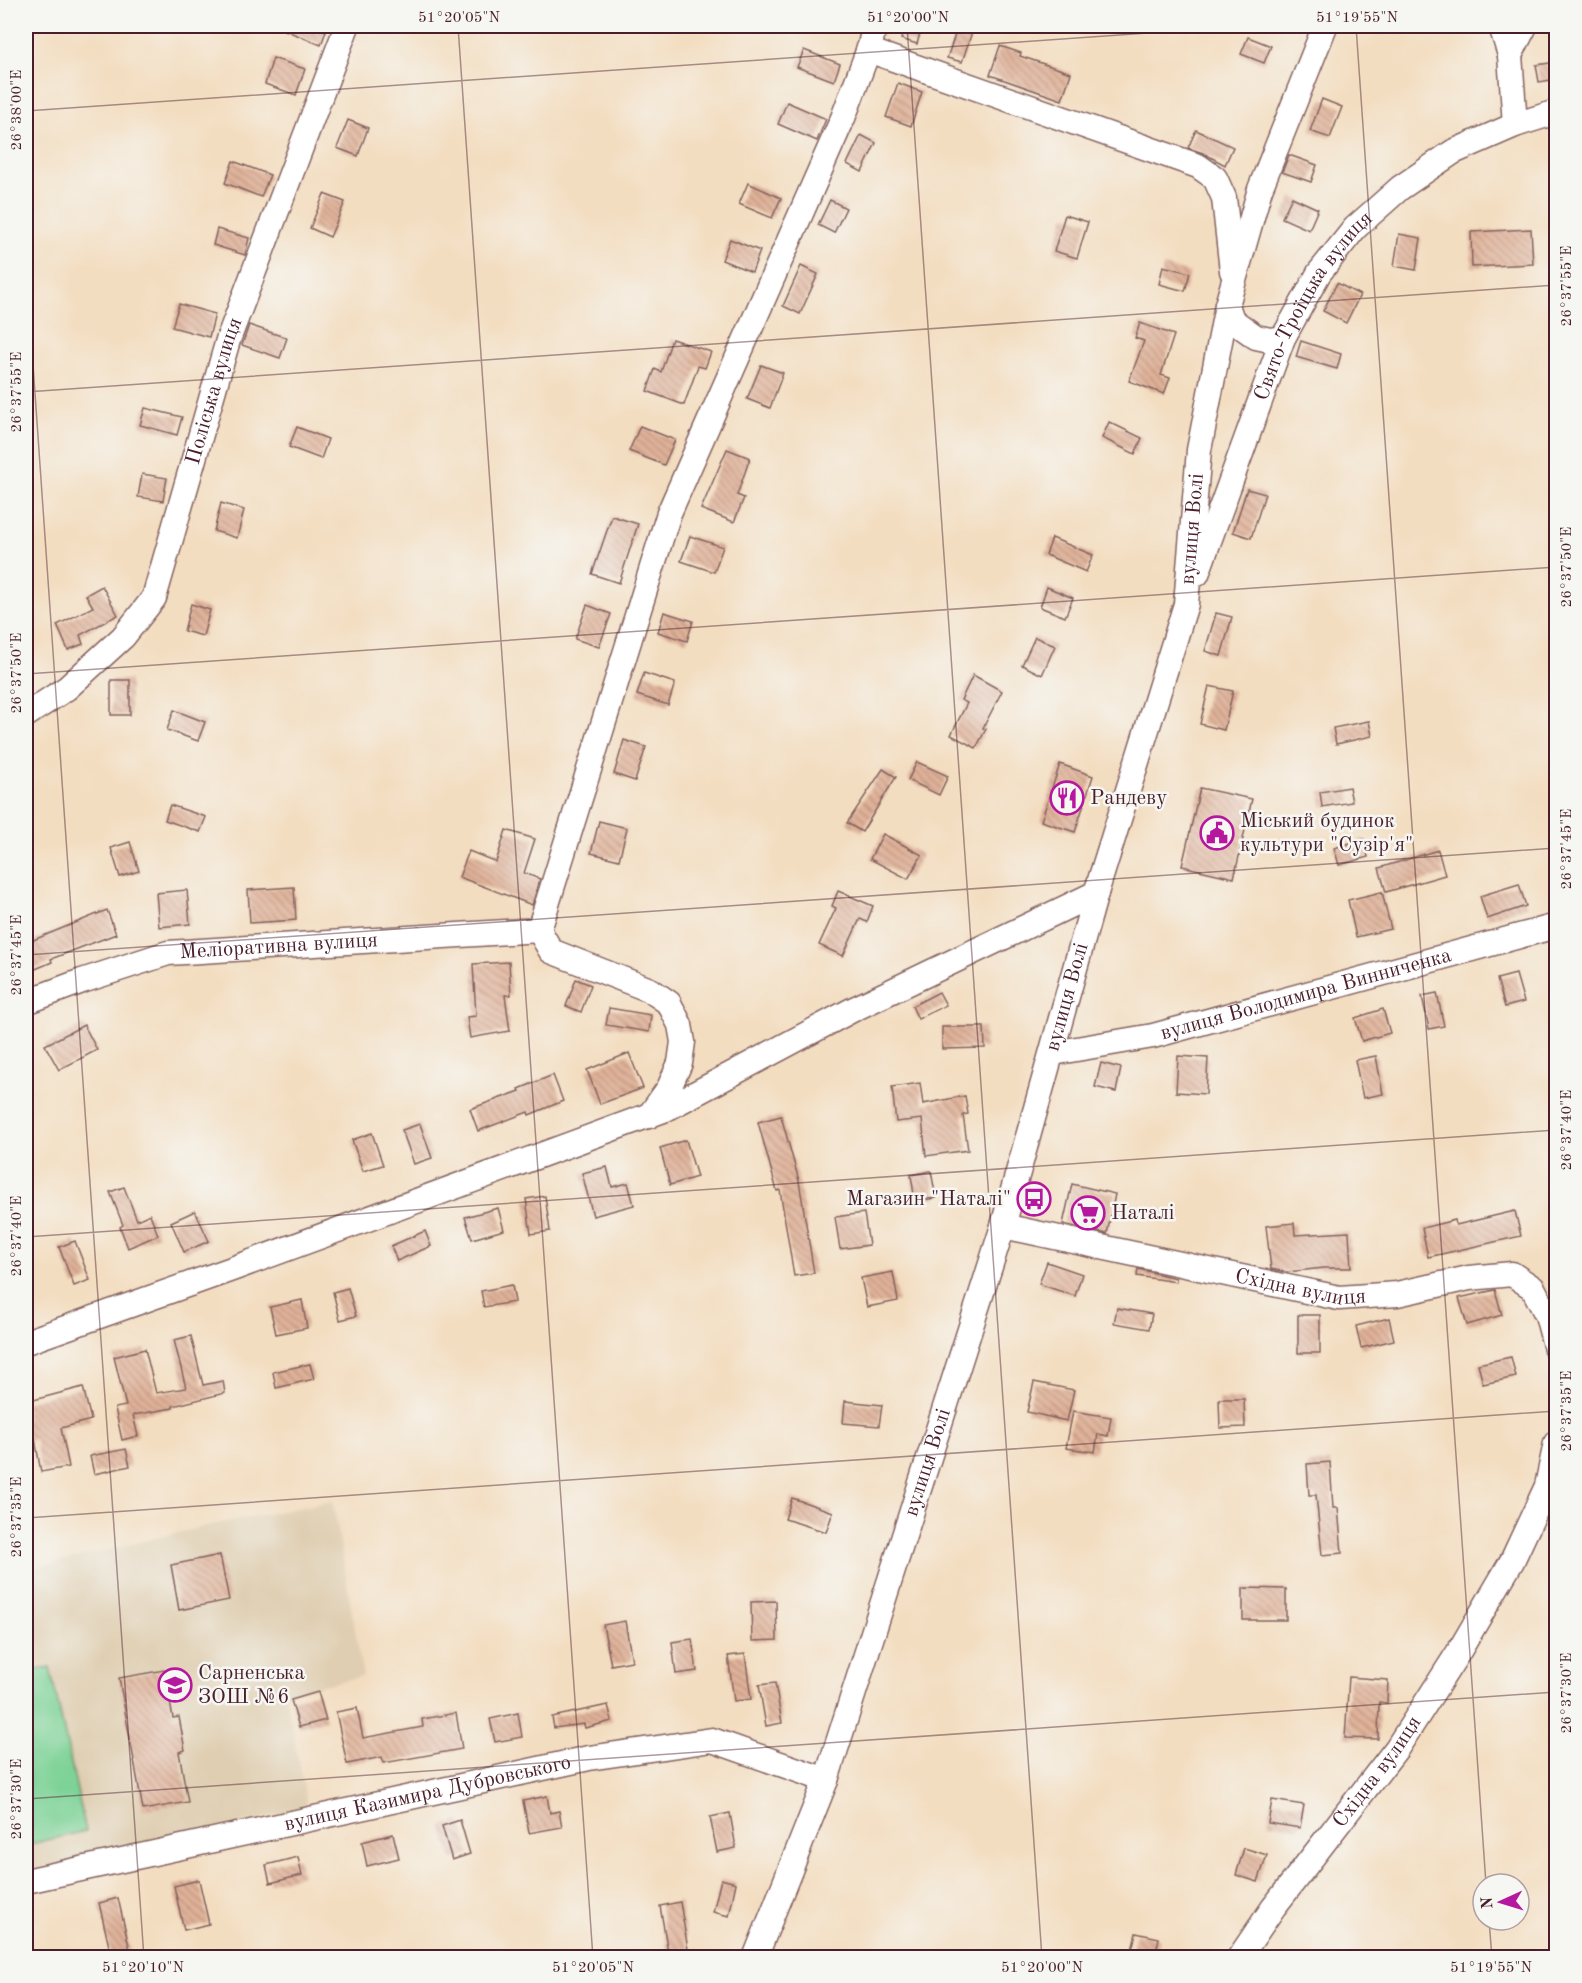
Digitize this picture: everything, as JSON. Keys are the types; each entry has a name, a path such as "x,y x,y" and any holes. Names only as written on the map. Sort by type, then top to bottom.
{"street":[{"name":"Поліська вулиця","path":"26,715 75,681 123,637 154,598 228,340 347,26"},
{"path":"649,1116 669,1088 680,1063 683,1042 680,1025 669,1002 650,990 551,951 539,930 669,513 843,118 868,50 874,26"},
{"name":"вулиця Волі","path":"755,1957 826,1780 1003,1226 1096,893 1186,604 1199,450 1230,294 1260,189 1325,26"},
{"path":"1501,26 1510,56 1515,125"},
{"path":"1510,56 1525,26"},
{"path":"868,50 1198,166 1215,178 1224,198 1232,320 1256,337 1269,340 1283,338"},
{"name":"Свято-Троїцька вулиця","path":"1186,604 1283,338 1318,273 1354,228 1400,188 1453,152 1515,125 1557,112"},
{"path":"26,1342 666,1110 852,1010 1096,893"},
{"name":"вулиця Володимира Винниченка","path":"1053,1053 1153,1036 1557,926"},
{"name":"Меліоративна вулиця","path":"26,1002 82,981 168,954 539,930"},
{"name":"Східна вулиця","path":"1003,1226 1339,1298 1397,1294 1469,1278 1512,1274 1533,1288 1547,1315 1557,1349"},
{"name":"Східна вулиця","path":"1239,1958 1274,1908 1397,1748 1458,1653 1512,1561 1547,1486 1557,1443"},
{"name":"вулиця Казимира Дубровського","path":"26,1881 589,1758 712,1740 826,1780"}],"shaded area":[{"name":"Сарненська ЗОШ №6","path":"333,1501 363,1676 285,1694 308,1808 26,1872 26,1570 206,1526"}],"green space":[{"path":"50,1667 86,1831 26,1845 26,1672"}],"building":[{"path":"275,26 312,26 326,31 321,45"},
{"path":"905,26 922,26 917,44 901,39"},
{"path":"958,26 974,26 962,62 947,58"},
{"path":"1248,37 1271,46 1264,63 1241,54"},
{"path":"1000,46 1021,53 1020,56 1071,73 1062,100 990,75"},
{"path":"804,50 840,64 834,81 797,67"},
{"path":"273,58 305,69 296,95 265,84"},
{"path":"1557,62 1557,79 1539,82 1536,65"},
{"path":"898,83 922,92 911,126 886,117"},
{"path":"1322,99 1342,107 1330,138 1310,131"},
{"path":"787,102 826,119 817,141 778,124"},
{"path":"348,120 368,128 358,156 337,148"},
{"path":"1196,130 1233,147 1225,165 1188,148"},
{"path":"861,135 876,143 862,172 847,164"},
{"path":"1289,155 1317,165 1311,182 1282,172"},
{"path":"233,161 270,175 261,197 225,183"},
{"path":"748,183 781,198 772,218 739,204"},
{"path":"324,194 345,202 330,237 310,228"},
{"path":"1292,197 1318,209 1309,230 1282,218"},
{"path":"830,200 846,208 834,233 818,225"},
{"path":"1065,215 1088,222 1077,258 1054,251"},
{"path":"217,229 249,238 245,255 213,245"},
{"path":"1531,229 1533,264 1472,267 1471,232"},
{"path":"1399,234 1421,238 1416,270 1394,266"},
{"path":"730,239 760,251 752,272 722,260"},
{"path":"801,266 818,274 800,314 783,306"},
{"path":"1163,266 1190,273 1185,291 1159,284"},
{"path":"1337,283 1360,295 1346,323 1323,311"},
{"path":"179,304 215,314 209,337 172,327"},
{"path":"1140,323 1174,335 1161,375 1170,378 1164,394 1129,381 1144,341 1135,338"},
{"path":"249,325 287,338 280,358 242,345"},
{"path":"672,339 711,352 705,368 698,366 684,405 647,391 655,369 661,372"},
{"path":"1301,341 1341,354 1337,369 1296,357"},
{"path":"761,365 783,373 770,408 747,399"},
{"path":"145,408 182,417 177,435 140,425"},
{"path":"1109,422 1142,438 1135,454 1102,438"},
{"path":"640,426 675,440 664,465 629,451"},
{"path":"297,427 328,439 321,459 289,447"},
{"path":"727,449 750,458 737,495 744,498 734,522 701,509"},
{"path":"142,474 167,478 163,501 138,497"},
{"path":"1247,489 1265,494 1251,538 1233,532"},
{"path":"221,503 244,510 237,538 214,531"},
{"path":"612,516 638,524 619,583 592,574"},
{"path":"690,536 723,547 714,572 681,561"},
{"path":"1052,538 1093,555 1086,572 1046,555"},
{"path":"102,586 118,615 80,635 83,644 68,650 57,625 93,607 86,595"},
{"path":"1047,587 1073,598 1065,617 1040,607"},
{"path":"191,604 210,610 203,636 184,631"},
{"path":"587,605 611,614 599,647 575,639"},
{"path":"664,612 693,621 687,641 658,632"},
{"path":"1216,613 1232,617 1221,656 1205,651"},
{"path":"1035,637 1055,646 1042,675 1022,665"},
{"path":"644,673 675,683 668,705 637,695"},
{"path":"973,675 1002,691 983,728 986,729 976,748 951,735 967,703 961,700"},
{"path":"111,680 130,680 130,715 111,715"},
{"path":"1209,686 1233,691 1224,730 1200,724"},
{"path":"174,710 205,722 198,741 167,730"},
{"path":"1369,721 1372,736 1336,744 1333,728"},
{"path":"624,740 646,747 635,781 614,774"},
{"path":"917,762 948,776 939,795 908,780"},
{"name":"Рандеву","path":"1060,764 1093,776 1075,832 1041,821"},
{"path":"883,769 896,777 862,832 847,823"},
{"path":"1349,787 1352,802 1322,807 1320,792"},
{"name":"Міський будинок культури \"Сузір'я\"","path":"1200,788 1252,799 1234,878 1182,866"},
{"path":"170,805 206,817 200,832 165,820"},
{"path":"599,821 627,828 619,860 591,853"},
{"path":"506,830 535,839 524,873 540,879 532,905 459,877 469,851 496,862"},
{"path":"883,834 922,855 908,879 870,859"},
{"path":"1364,839 1368,857 1339,865 1334,848"},
{"path":"130,842 139,871 120,877 111,848"},
{"path":"1438,850 1445,875 1386,892 1379,868"},
{"path":"1519,884 1526,906 1487,919 1480,896"},
{"path":"294,887 296,920 250,923 248,890"},
{"path":"187,890 190,924 159,927 156,893"},
{"path":"838,891 873,906 867,922 860,919 843,956 819,945 836,908 832,906"},
{"path":"1382,892 1391,929 1356,937 1348,900"},
{"path":"107,910 116,934 51,959 52,962 26,973 26,943"},
{"path":"509,962 511,995 505,995 510,1031 470,1038 467,1017 476,1016 473,964"},
{"path":"1516,974 1524,1002 1505,1007 1497,979"},
{"path":"576,979 591,985 581,1012 566,1006"},
{"path":"939,992 946,1005 918,1019 912,1006"},
{"path":"1437,993 1444,1026 1429,1029 1422,996"},
{"path":"609,1008 651,1015 649,1032 606,1025"},
{"path":"1383,1009 1390,1033 1362,1041 1355,1018"},
{"path":"84,1025 97,1050 59,1070 45,1045"},
{"path":"942,1027 984,1027 985,1048 942,1049"},
{"path":"629,1053 643,1088 600,1104 587,1070"},
{"path":"1178,1056 1208,1058 1206,1094 1176,1092"},
{"path":"1376,1056 1383,1094 1363,1098 1355,1060"},
{"path":"1101,1063 1121,1068 1116,1092 1095,1087"},
{"path":"553,1075 563,1101 529,1115 528,1112 478,1131 470,1109 520,1091 519,1089"},
{"path":"920,1083 923,1104 965,1096 968,1114 963,1115 968,1150 926,1156 922,1119 896,1122 892,1087"},
{"path":"781,1116 799,1181 814,1273 794,1276 780,1190 777,1191 758,1122"},
{"path":"420,1124 432,1158 414,1164 402,1130"},
{"path":"372,1133 383,1165 363,1171 352,1140"},
{"path":"686,1140 697,1177 670,1185 660,1148"},
{"path":"607,1167 612,1187 628,1183 634,1205 593,1216 582,1173"},
{"path":"931,1171 936,1198 915,1201 911,1175"},
{"name":"Наталі","path":"1072,1184 1115,1194 1107,1234 1063,1224"},
{"path":"124,1187 137,1220 150,1214 158,1235 128,1248 120,1227 123,1225 110,1192"},
{"path":"545,1196 550,1231 531,1234 526,1199"},
{"path":"498,1208 504,1230 472,1239 465,1217"},
{"path":"195,1211 209,1241 184,1252 171,1222"},
{"path":"1515,1211 1521,1236 1428,1257 1422,1228 1455,1220 1456,1225"},
{"path":"864,1213 869,1245 840,1249 835,1217"},
{"path":"1294,1223 1295,1235 1349,1232 1351,1268 1287,1272 1271,1269 1266,1226"},
{"path":"425,1231 431,1246 397,1261 391,1246"},
{"path":"75,1241 90,1280 74,1286 59,1247"},
{"path":"1047,1262 1082,1274 1075,1296 1039,1284"},
{"path":"1138,1269 1176,1278 1176,1282 1137,1276"},
{"path":"893,1272 898,1301 867,1307 861,1278"},
{"path":"512,1285 515,1302 484,1307 481,1291"},
{"path":"348,1288 356,1316 340,1320 333,1292"},
{"path":"1495,1290 1502,1315 1467,1325 1459,1298"},
{"path":"302,1300 307,1328 276,1334 270,1307"},
{"path":"1117,1308 1152,1314 1149,1329 1114,1323"},
{"path":"1298,1315 1320,1315 1320,1353 1298,1353"},
{"path":"1389,1318 1394,1340 1361,1348 1356,1326"},
{"path":"191,1336 203,1385 223,1381 225,1393 173,1406 173,1408 133,1415 138,1436 122,1440 115,1408 126,1406 114,1357 145,1349 156,1393 186,1388 174,1340"},
{"path":"1511,1357 1516,1377 1483,1384 1478,1364"},
{"path":"310,1364 314,1379 276,1388 273,1372"},
{"path":"1034,1382 1074,1390 1067,1421 1027,1412"},
{"path":"83,1387 91,1420 61,1428 69,1467 41,1472 35,1439 26,1442 26,1402"},
{"path":"1219,1399 1244,1399 1245,1427 1220,1428"},
{"path":"845,1401 882,1405 879,1426 843,1423"},
{"path":"1073,1411 1111,1417 1108,1436 1098,1434 1095,1452 1066,1448"},
{"path":"126,1449 130,1466 94,1474 90,1456"},
{"path":"1330,1462 1333,1508 1338,1508 1342,1553 1322,1555 1316,1495 1309,1495 1307,1464"},
{"path":"792,1498 833,1512 826,1532 785,1519"},
{"path":"220,1555 229,1600 179,1610 171,1565"},
{"path":"1243,1588 1286,1589 1286,1620 1243,1620"},
{"path":"776,1601 777,1640 752,1641 751,1602"},
{"path":"625,1621 632,1661 611,1665 603,1625"},
{"path":"692,1639 697,1671 676,1674 672,1642"},
{"path":"745,1654 751,1699 734,1701 728,1656"},
{"path":"164,1670 173,1718 179,1717 185,1750 179,1752 188,1802 143,1810 119,1678"},
{"path":"1349,1677 1388,1680 1387,1703 1379,1702 1378,1739 1345,1738"},
{"path":"775,1683 782,1723 766,1726 759,1685"},
{"path":"318,1692 326,1720 299,1727 291,1700"},
{"path":"608,1705 612,1721 585,1728 584,1724 554,1728 552,1717"},
{"path":"357,1708 363,1738 423,1727 422,1719 456,1713 462,1749 384,1763 382,1757 347,1764 336,1712"},
{"path":"518,1713 522,1737 495,1742 490,1719"},
{"path":"547,1796 550,1813 559,1811 562,1827 529,1833 523,1801"},
{"path":"1272,1800 1304,1805 1300,1828 1268,1823"},
{"path":"730,1813 736,1848 717,1852 710,1817"},
{"path":"460,1820 470,1854 452,1860 442,1826"},
{"path":"393,1834 399,1858 367,1866 362,1842"},
{"path":"1244,1848 1267,1855 1258,1882 1236,1875"},
{"path":"298,1857 302,1875 270,1883 266,1865"},
{"path":"721,1879 736,1883 729,1916 713,1912"},
{"path":"199,1880 209,1924 184,1930 174,1886"},
{"path":"118,1898 130,1950 111,1955 99,1903"},
{"path":"680,1902 688,1949 668,1952 660,1906"},
{"path":"1136,1933 1159,1938 1155,1958 1130,1958"}],"place":[{"name":"Рандеву","path":"1067,798"},
{"name":"Міський будинок культури \"Сузір'я\"","path":"1217,833"},
{"name":"Магазин \"Наталі\"","path":"1034,1199"},
{"name":"Наталі","path":"1088,1213"},
{"name":"Сарненська ЗОШ №6","path":"175,1685"}]}
